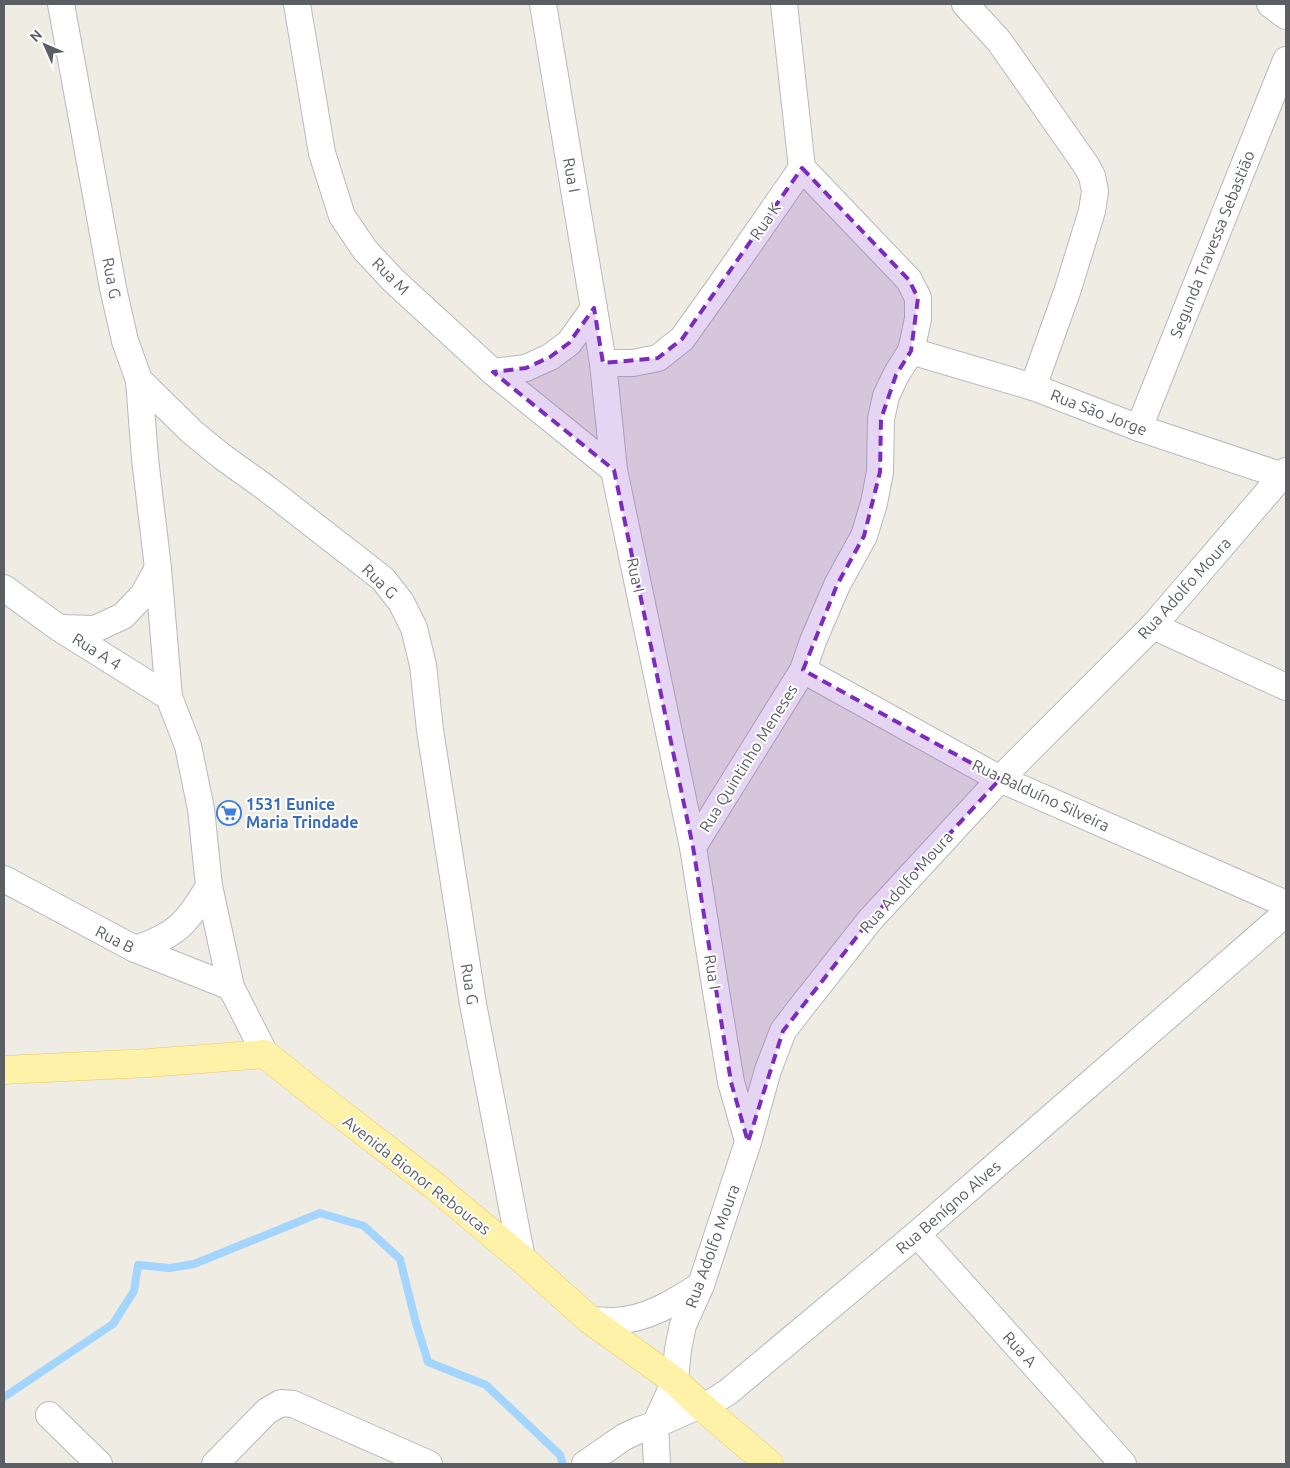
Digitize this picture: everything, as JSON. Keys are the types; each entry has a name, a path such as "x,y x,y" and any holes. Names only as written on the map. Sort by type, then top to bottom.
{"main road":[{"name":"Avenida Bionor Reboucas","path":"265,1054 436,1187 522,1259 590,1320 675,1381 769,1464"},
{"path":"4,1070 149,1064 265,1054"}],"street":[{"name":"Rua G","path":"61,4 113,288 125,341 139,380 192,432 383,580 401,602 414,628 423,665 430,730 473,1004 522,1259"},
{"name":"Rua M","path":"297,4 322,153 342,216 365,250 393,280 493,372 614,470"},
{"name":"Rua I","path":"543,4 603,363 614,470 694,846 732,1082 748,1142"},
{"path":"784,4 802,168"},
{"path":"965,4 999,41 1086,165 1092,176 1095,191 1092,211 1068,289 1033,387"},
{"path":"1270,4 1286,16"},
{"name":"Segunda Travessa Sebastião","path":"1139,428 1286,60"},
{"name":"Rua Quintinho Meneses","path":"694,846 803,670 837,585 864,536 874,503 880,472 881,418 886,396 911,351 916,336 918,298 909,280 802,168"},
{"name":"Rua K","path":"603,363 633,363 658,358 682,338 802,168"},
{"path":"493,372 526,368 550,357 569,343 594,308"},
{"name":"Rua São Jorge","path":"911,351 1033,387 1139,428 1285,474"},
{"path":"139,380 169,697 180,721 188,746 201,809 209,886 231,987 265,1054"},
{"name":"Rua Adolfo Moura","path":"655,1425 675,1381 678,1349 683,1325 701,1285 748,1142 768,1070 783,1032 870,920 1000,779 1153,626 1285,474"},
{"path":"59,628 95,629 123,616 143,595 158,568"},
{"name":"Rua A 4","path":"4,588 59,628 169,697"},
{"path":"1153,626 1286,687"},
{"name":"Rua Balduíno Silveira","path":"803,670 1000,779 1286,904"},
{"name":"Rua B","path":"4,879 135,949 231,987"},
{"path":"135,949 154,943 178,929 195,910 209,886"},
{"name":"Rua Benígno Alves","path":"585,1464 624,1436 655,1425 700,1405 712,1402 728,1392 917,1234 1286,913"},
{"name":"Rua A","path":"917,1234 1123,1464"},
{"path":"590,1320 616,1321 641,1317 673,1303 701,1285"},
{"path":"214,1464 267,1411 281,1403 287,1403 429,1464"},
{"path":"49,1415 99,1464"},
{"path":"655,1425 657,1464"}],"highlighted area":[{"path":"802,168 909,280 918,298 911,351 896,375 881,419 880,472 864,536 837,585 803,670 1000,779 870,920 783,1031 748,1142 731,1082 693,847 614,470 493,372 526,368 550,357 569,343 594,308 603,363 658,358 682,339"}],"waterway":[{"path":"4,1397 113,1324 134,1291 138,1265 170,1268 194,1264 320,1213 364,1226 400,1259 428,1362 486,1385 560,1455 563,1464"}],"place":[{"name":"1531 Eunice Maria Trindade","path":"229,813"}]}
